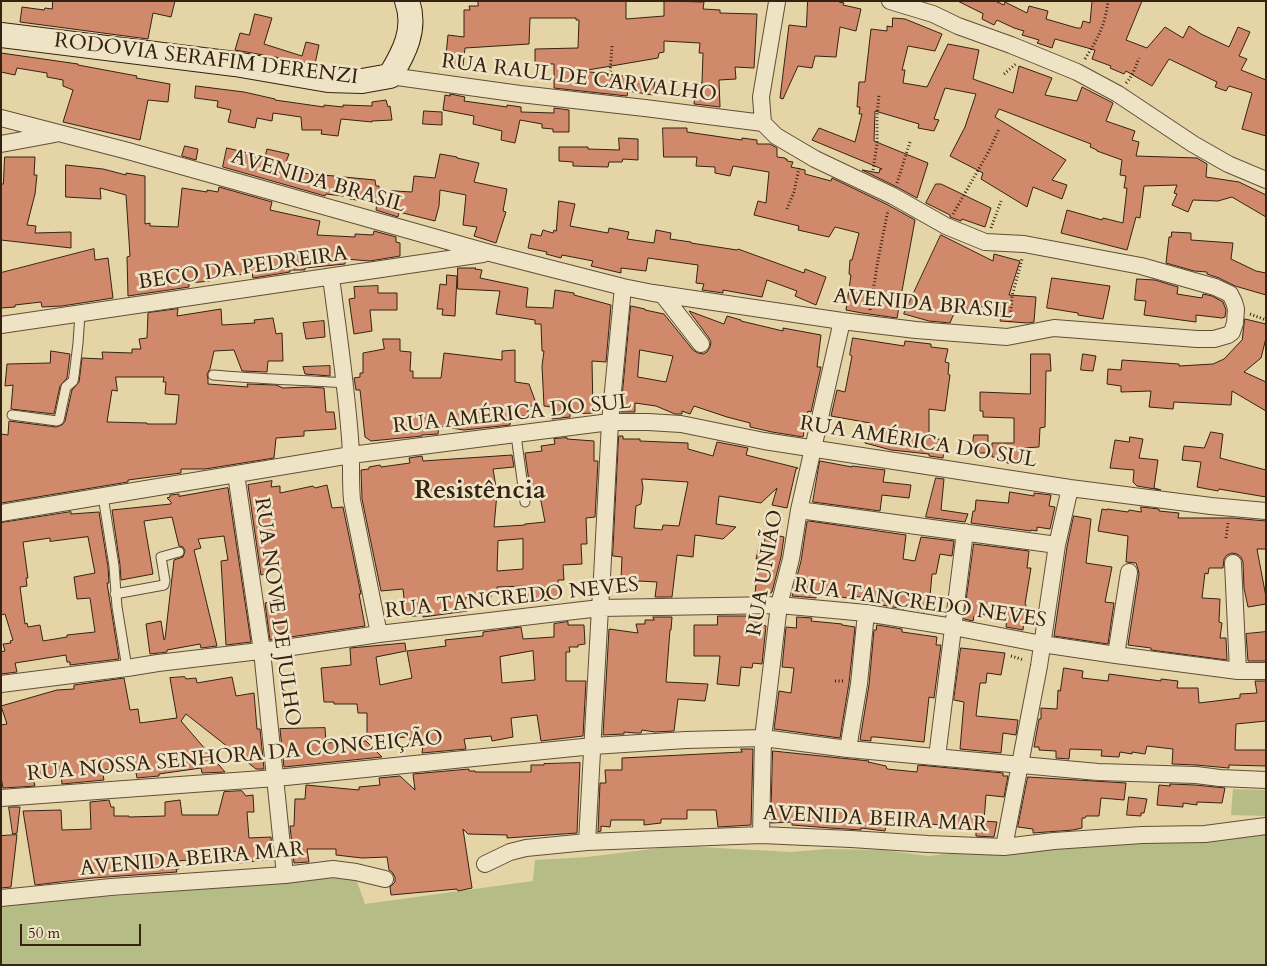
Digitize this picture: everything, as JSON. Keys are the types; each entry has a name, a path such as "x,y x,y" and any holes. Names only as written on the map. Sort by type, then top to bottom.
{"main road":[{"path":"390,76 405,50 410,30 410,8 407,1"},
{"name":"RODOVIA SERAFIM DERENZI","path":"1,35 234,64 328,80 362,82 390,76"}],"street":[{"path":"890,1 933,14 958,26 1077,72 1118,94 1193,144 1228,164 1266,180"},
{"path":"776,2 761,97 763,123 776,136 804,153 893,196 946,226 985,242 1024,244"},
{"name":"RUA RAUL DE CARVALHO","path":"390,76 520,94 763,123"},
{"name":"AVENIDA BRASIL","path":"1,118 490,253 622,287 658,294 869,325 1007,337 1054,328 1197,339 1214,339 1232,332 1236,316 1234,302 1230,294 1215,287 1141,266 1024,244"},
{"path":"1,144 60,133"},
{"name":"BECO DA PEDREIRA","path":"1,325 490,253"},
{"path":"331,277 345,383 351,454 350,478 352,500 379,634"},
{"path":"587,842 610,422 622,287"},
{"path":"658,294 701,344"},
{"name":"RUA UNIÃO","path":"761,835 763,738 779,605 791,559 812,448 842,321"},
{"name":"RUA AMÉRICA DO SUL","path":"1,513 351,454 610,422 681,424 764,441 1070,488 1266,511"},
{"name":"RUA NOVE DE JULHO","path":"236,474 262,651 285,875"},
{"path":"1004,847 1042,644 1057,545 1070,488"},
{"path":"799,510 1057,545"},
{"path":"936,757 965,532"},
{"path":"1233,563 1238,671"},
{"path":"1116,655 1129,572"},
{"name":"RUA TANCREDO NEVES","path":"1,684 262,651 379,634 600,608 779,605 866,613 1116,655 1238,671 1266,671"},
{"path":"848,749 859,684 866,613"},
{"path":"763,738 848,749 1098,772 1196,775 1266,780"},
{"name":"RUA NOSSA SENHORA DA CONCEIÇÃO","path":"1,798 276,778 593,746 686,740 763,738"},
{"name":"AVENIDA BEIRA MAR","path":"485,864 510,852 526,848 587,842 761,835 1004,847 1123,837 1205,834 1266,826"},
{"name":"AVENIDA BEIRA MAR","path":"1,898 111,887 285,875 334,869 385,879"}],"lane":[{"path":"12,415 59,420 66,387 73,381 74,376 80,314"},
{"path":"213,375 252,379 290,379 345,383"},
{"path":"516,435 525,502"},
{"path":"103,496 114,566 116,608 127,668"},
{"path":"115,594 164,585 161,556 179,552"}],"path":[{"path":"1077,72 1099,36 1106,16 1108,1"},
{"path":"607,104 612,44"},
{"path":"1118,94 1134,74 1139,58"},
{"path":"869,186 877,144 877,117 880,94"},
{"path":"946,226 990,151 999,129"},
{"path":"869,325 881,242 889,204 910,142"},
{"path":"787,209 794,192 797,172 804,153"},
{"path":"985,242 1001,201"},
{"path":"1007,337 1012,296 1024,244"}],"green space":[{"path":"1233,789 1266,790 1266,816 1231,815"},
{"path":"1266,827 1266,965 1,965 1,903 133,895 355,876 365,904 533,881 535,860 587,857 660,848 700,847 791,852 827,849 884,850 928,856"}],"building":[{"path":"53,1 175,1 171,17 153,13 148,39 20,22 22,7 44,10 45,8 52,9"},
{"path":"478,1 626,1 626,19 664,16 664,1 704,2 703,9 720,10 720,13 757,14 754,68 735,67 736,79 719,80 720,107 694,104 697,82 702,83 703,53 699,53 700,43 664,41 664,52 659,53 658,58 582,71 655,80 653,95 628,91 627,96 554,88 554,64 535,64 535,49 578,48 579,20 576,20 576,18 530,18 529,44 465,48 463,66 445,65 448,35 464,37 464,10 470,10 469,6 478,6"},
{"path":"808,1 839,1 844,3 843,5 861,9 856,31 840,27 836,57 815,56 812,68 798,66 783,99 780,98 789,25 806,27"},
{"path":"958,1 995,1 1004,5 1005,2 1027,13 1029,6 1048,11 1046,19 1081,28 1083,21 1090,23 1092,1 1142,1 1126,40 1147,48 1165,27 1183,38 1189,26 1201,34 1229,47 1238,27 1250,32 1239,56 1247,59 1241,70 1266,80 1266,136 1242,129 1252,93 1229,86 1226,91 1215,87 1217,82 1169,59 1152,86 1126,71 1124,74 1110,68 1111,66 1092,59 1095,50 1055,39 1052,48 1037,43 1039,40 1022,35 1024,31 997,20 994,25 982,19 983,14"},
{"path":"255,14 272,18 264,44 302,56 306,42 319,45 315,64 235,50 240,33 249,35"},
{"path":"893,18 905,19 942,34 935,51 908,46 902,70 905,70 903,83 927,87 948,44 979,50 973,79 1013,93 1019,66 1052,78 1045,95 1077,101 1082,87 1113,103 1106,121 1135,131 1132,140 1139,142 1136,156 1197,158 1207,164 1206,177 1239,182 1266,195 1266,217 1232,197 1218,201 1193,200 1188,212 1172,205 1177,194 1174,193 1177,185 1144,186 1140,218 1136,217 1127,250 1061,233 1067,210 1102,220 1103,218 1123,223 1127,188 1124,188 1126,176 1120,175 1122,160 1097,151 1090,147 1091,144 999,109 995,117 1066,160 1052,180 1067,185 1062,199 1033,187 1027,207 981,179 983,173 950,156 965,127 976,94 945,88 934,119 939,120 934,131 918,128 919,124 875,111 874,141 928,163 917,198 862,170 879,173 880,169 882,169 812,140 819,128 855,142 862,114 859,114 860,107 857,107 859,82 865,82 871,29 887,31 887,26 892,27"},
{"path":"1,53 78,64 170,84 168,102 148,100 140,140 63,122 73,90 63,86 63,80 47,77 47,73 17,68 15,75 1,72"},
{"path":"196,86 244,92 275,100 324,107 324,105 343,107 343,105 372,106 372,102 386,100 388,107 390,106 392,120 372,122 341,119 338,136 321,134 322,130 302,130 301,117 273,113 272,121 257,118 255,128 228,122 231,110 217,107 218,101 195,98"},
{"path":"450,94 465,97 464,101 521,107 521,112 554,113 554,108 569,110 569,132 553,132 553,129 542,128 542,124 520,120 515,143 501,140 502,131 473,124 474,116 443,110 445,95 450,96"},
{"path":"424,111 442,112 442,125 423,124"},
{"path":"663,128 687,128 687,132 742,140 742,138 757,140 757,144 770,144 777,148 777,157 793,162 791,167 805,170 805,174 831,181 832,178 915,220 897,318 846,310 851,275 849,274 850,260 852,260 859,233 835,227 829,237 798,230 799,226 754,215 758,201 766,203 769,172 733,166 730,176 715,173 715,167 696,166 697,157 664,157"},
{"path":"619,138 638,139 638,160 623,159 622,162 609,162 608,167 573,166 573,162 559,161 559,147 619,150"},
{"path":"185,146 198,149 196,160 182,156"},
{"path":"227,148 265,157 267,149 289,154 284,167 303,171 303,173 375,180 379,190 412,192 414,176 435,178 440,154 457,157 479,163 474,182 507,189 503,211 506,212 496,243 474,236 477,227 463,225 466,195 440,190 439,206 435,221 399,212 398,217 376,210 377,203 350,199 351,196 326,194 325,196 223,167"},
{"path":"5,157 35,157 34,175 37,175 35,194 27,225 36,226 35,233 71,232 71,248 1,240 1,184 3,184"},
{"path":"66,165 103,169 126,175 126,173 145,176 145,224 150,223 150,226 178,227 182,188 218,192 219,187 272,202 270,210 320,221 317,235 355,237 355,234 373,235 374,231 396,237 396,242 400,243 400,256 370,261 345,259 345,264 305,268 305,270 290,270 290,272 253,278 252,273 210,279 210,281 189,283 189,287 128,296 127,257 130,256 126,195 100,188 101,199 66,197"},
{"path":"936,184 941,184 991,208 985,227 950,217 950,215 926,203"},
{"path":"559,201 575,204 570,226 608,233 609,228 629,232 627,239 654,243 656,230 671,233 670,239 738,249 804,273 805,269 826,277 816,305 795,296 797,291 767,280 762,297 723,290 723,293 702,290 704,284 696,283 698,265 648,258 646,271 621,268 621,273 591,266 593,261 562,255 561,258 546,254 547,252 528,248 531,234 541,236 543,230 553,233 554,230 556,231"},
{"path":"1172,232 1191,233 1191,240 1233,243 1231,259 1256,271 1266,273 1266,295 1235,286 1207,274 1207,272 1194,271 1166,263 1169,237 1171,237"},
{"path":"941,235 993,261 994,254 1020,261 1009,295 1036,297 1034,322 1000,321 1002,312 975,305 972,312 957,306 950,323 929,321 904,314"},
{"path":"94,249 95,260 108,258 113,298 62,306 42,307 41,302 1,308 1,273"},
{"path":"458,268 476,268 482,270 480,278 528,288 526,307 553,308 555,290 574,293 574,295 611,305 606,362 592,361 593,413 570,414 570,417 552,419 551,407 544,406 542,366 544,351 542,351 541,324 535,324 535,320 496,314 500,291 458,289"},
{"path":"447,275 457,276 455,316 442,315 443,309 437,309 440,284 446,285"},
{"path":"1052,278 1110,286 1103,319 1047,308"},
{"path":"1137,279 1155,280 1178,287 1177,294 1202,298 1203,294 1212,296 1223,302 1226,310 1225,317 1196,315 1196,322 1144,315 1146,301 1135,300"},
{"path":"378,286 378,293 397,293 397,310 370,310 372,331 354,334 349,299 355,298 354,287"},
{"path":"631,306 664,314 693,350 703,354 707,352 711,342 689,311 724,324 727,316 783,331 783,328 821,335 817,367 821,367 811,412 808,411 803,437 750,427 750,423 694,406 690,414 682,411 682,414 675,414 656,406 635,403 635,412 621,412","holes":["640,350 673,356 666,382 638,377"]},
{"path":"178,309 177,316 221,309 222,325 255,323 254,320 273,318 276,334 282,333 283,361 268,361 267,372 242,371 234,350 214,351 207,374 208,384 248,387 247,384 276,385 283,388 324,388 326,412 334,412 336,429 304,431 304,436 276,438 274,458 205,469 181,469 181,473 128,480 128,482 1,503 1,434 8,435 9,421 56,427 62,425 65,421 72,390 79,382 82,358 103,359 102,352 132,353 132,349 141,349 139,339 147,338 148,313","holes":["116,377 164,377 163,382 166,382 165,394 179,395 176,424 107,422 112,390 117,391"]},
{"path":"1245,319 1266,324 1266,338 1261,358 1244,372 1266,382 1266,411 1232,391 1231,405 1174,402 1173,409 1149,407 1151,391 1121,392 1121,386 1107,384 1108,369 1121,370 1122,360 1179,364 1179,366 1213,364 1224,359 1242,340"},
{"path":"324,321 325,337 306,339 303,323"},
{"path":"853,338 904,346 905,341 931,344 931,347 948,349 945,362 949,363 948,374 950,375 945,411 929,409 929,438 945,440 943,458 929,456 929,454 891,450 865,443 870,423 831,416 837,390 845,392 852,356 850,355"},
{"path":"383,339 400,339 400,351 411,352 410,371 413,371 413,378 441,378 444,353 502,360 502,351 515,350 515,382 529,384 537,406 529,406 527,416 511,415 510,425 464,430 439,426 438,434 371,441 365,437 360,390 356,390 354,378 360,377 360,373 363,373 363,353 384,349"},
{"path":"51,351 70,354 67,378 60,386 54,414 11,409 13,385 5,386 7,364 50,363"},
{"path":"1031,354 1050,354 1051,371 1046,371 1045,427 1040,428 1039,447 1024,448 1023,464 1007,463 1007,457 992,457 992,443 1014,443 1014,418 983,417 983,411 980,411 980,392 1030,394"},
{"path":"1083,354 1096,356 1093,371 1081,370"},
{"path":"330,366 330,376 305,374 303,367"},
{"path":"1211,432 1223,434 1220,458 1266,470 1266,497 1197,487 1201,462 1182,460 1184,446 1204,448"},
{"path":"974,435 988,435 988,453 972,453"},
{"path":"619,436 623,436 623,439 640,439 640,441 688,443 688,449 713,456 717,442 748,448 746,455 798,468 796,469 787,508 772,505 777,488 761,503 719,496 716,524 736,527 723,539 695,535 693,557 677,555 672,597 655,597 657,582 621,580 622,557 613,556","holes":["642,479 688,482 679,526 663,525 662,530 634,528 636,506 641,504"]},
{"path":"1130,437 1143,439 1139,458 1158,460 1154,488 1161,490 1137,486 1133,482 1134,470 1110,468 1115,440 1129,442"},
{"path":"567,438 594,441 594,461 598,461 595,517 586,518 587,544 581,544 582,564 563,565 564,580 558,580 559,599 529,602 527,586 497,587 497,593 491,593 491,597 465,598 467,611 423,617 423,615 406,617 403,589 381,591 362,499 361,470 380,465 381,467 410,463 409,458 422,456 423,461 512,455 514,467 493,469 497,493 494,527 545,522 540,496 531,496 525,453 542,451 541,446 555,444 554,439","holes":["523,539 523,569 497,571 498,541"]},
{"path":"820,461 852,467 885,470 883,482 911,485 909,498 882,495 880,511 813,502"},
{"path":"936,478 944,479 941,510 968,514 965,522 926,517"},
{"path":"272,481 271,487 280,486 280,493 327,485 332,508 343,507 361,594 359,594 365,626 270,640 265,603 281,599 282,588 278,571 261,575 248,485"},
{"path":"228,488 251,642 226,645 221,561 228,560 224,536 198,539 201,548 194,550 217,646 201,648 200,644 150,654 146,624 161,621 165,639 174,560 183,557 185,551 183,547 179,546 172,517 144,521 153,574 121,580 112,510 171,504 167,498 170,495 179,494 179,496"},
{"path":"1010,492 1034,496 1034,493 1051,495 1049,506 1055,507 1050,529 1037,527 1037,531 1031,531 971,523 976,500 1008,503"},
{"path":"1141,507 1179,513 1178,518 1232,518 1266,521 1266,549 1257,549 1266,604 1248,607 1244,588 1243,562 1237,554 1227,555 1224,559 1223,568 1209,568 1208,574 1205,573 1202,598 1220,599 1219,622 1222,623 1220,638 1226,638 1227,660 1128,645 1139,574 1138,569 1136,563 1126,562 1128,536 1098,531 1102,509 1141,512"},
{"path":"71,512 71,514 99,512 108,567 109,583 107,583 119,659 70,665 70,662 67,662 66,655 15,663 17,672 1,674 1,652 5,651 3,644 11,643 10,641 13,640 5,614 1,615 1,523","holes":["88,537 95,573 74,577 77,599 90,598 95,632 67,635 67,637 43,641 40,625 28,627 27,623 25,624 20,587 27,586 26,578 28,578 23,542 50,538 50,541"]},
{"path":"1074,516 1091,519 1086,563 1112,567 1105,602 1114,603 1108,644 1054,636 1067,547"},
{"path":"807,522 906,535 903,559 915,561 921,537 954,541 952,556 940,554 936,574 932,574 929,607 926,606 924,612 905,604 904,609 882,605 883,601 854,596 853,599 817,593 816,598 792,596 801,561"},
{"path":"766,533 784,537 781,557 772,592 767,595 755,595 758,559 756,559 760,542 764,543"},
{"path":"974,544 1029,551 1027,568 1031,568 1023,630 1006,627 1007,616 986,613 985,615 979,614 979,616 974,616 973,621 964,619"},
{"path":"718,616 760,616 763,625 766,626 762,664 753,663 752,668 741,667 739,686 717,684 720,656 694,656 694,625 717,625"},
{"path":"653,617 672,617 666,682 708,684 705,701 678,699 674,731 655,732 642,730 641,733 624,732 624,734 603,735 609,629 638,633 636,624 645,624 645,620 654,620"},
{"path":"797,617 812,618 811,621 855,627 849,683 840,738 774,729 779,691 791,693 794,668 782,667 786,627 796,628"},
{"path":"568,622 568,625 584,625 585,644 578,645 578,647 569,647 570,652 566,652 566,681 586,681 583,736 541,741 537,715 511,718 513,737 492,741 491,736 464,739 466,749 422,753 423,745 410,746 410,737 367,739 367,713 358,713 357,704 324,702 321,668 351,665 350,648 405,643 406,651 376,657 380,685 412,678 407,651 446,646 445,640 483,636 483,632 521,627 523,639 554,637 554,624","holes":["533,651 535,680 502,683 500,657"]},
{"path":"877,625 902,629 902,632 937,637 936,645 941,645 934,698 929,697 924,742 876,737 871,737 871,741 860,740 869,685 874,630 876,630"},
{"path":"1266,632 1266,661 1248,661 1246,634"},
{"path":"961,648 1005,653 1001,675 987,673 986,683 980,683 976,716 1018,720 1016,735 1003,733 1001,753 960,749 964,702 954,700"},
{"path":"1064,668 1083,671 1082,678 1108,681 1109,674 1161,681 1161,679 1178,681 1177,688 1198,688 1199,703 1240,698 1240,694 1257,693 1255,681 1266,681 1266,721 1236,724 1235,750 1266,750 1266,766 1229,765 1229,768 1172,764 1173,749 1147,746 1145,754 1120,752 1119,757 1101,756 1102,750 1070,749 1069,759 1056,758 1056,751 1039,750 1039,747 1034,747 1039,719 1041,719 1041,708 1057,709 1058,690 1060,691"},
{"path":"185,677 186,679 196,678 197,683 232,677 236,696 254,693 257,729 260,729 264,769 256,769 186,714 181,721 225,772 202,773 201,768 137,778 135,767 102,770 104,780 62,784 61,773 33,778 35,786 3,788 1,777 1,725 7,724 1,706 57,690 74,689 74,685 124,678 130,710 138,709 140,723 177,718 170,678"},
{"path":"325,728 326,743 366,741 382,757 284,767 280,729"},
{"path":"741,749 753,749 751,825 718,827 716,810 687,810 687,819 661,819 661,823 644,825 644,820 611,820 610,827 601,826 601,831 598,832 600,783 606,783 605,770 622,770 622,758 742,752"},
{"path":"773,751 869,761 886,766 887,769 917,772 918,765 1003,773 1003,776 1008,776 1004,797 986,795 984,821 997,822 994,837 976,836 976,831 958,829 959,827 931,824 931,826 922,825 922,829 886,824 885,831 792,825 792,822 771,823"},
{"path":"580,763 577,833 507,838 507,835 468,834 463,829 472,888 458,891 457,889 391,895 390,887 395,882 395,877 389,870 387,857 362,858 336,855 336,849 307,849 309,862 294,863 290,826 294,826 295,799 305,799 306,785 359,790 359,787 380,785 379,778 400,776 415,790 413,774 469,769 469,771 475,772 531,772 531,765"},
{"path":"1028,777 1126,783 1124,800 1101,798 1099,816 1086,816 1082,818 1082,828 1033,833 1033,829 1018,827"},
{"path":"1170,784 1225,788 1222,803 1197,802 1197,805 1183,803 1183,807 1157,805 1159,785 1170,786"},
{"path":"242,791 246,796 253,795 254,812 247,812 249,838 271,837 273,859 239,863 238,851 207,854 208,858 178,861 179,869 176,869 177,872 93,878 35,885 23,811 61,810 62,830 91,829 90,802 109,800 111,807 114,807 114,816 165,816 165,802 180,800 182,815 218,815 224,792"},
{"path":"1129,797 1147,799 1144,813 1141,813 1141,816 1127,815"},
{"path":"9,807 20,807 17,833 13,834"},
{"path":"17,835 11,887 1,888 1,836"}],"district":[{"name":"Resistência","path":"480,492"}]}
